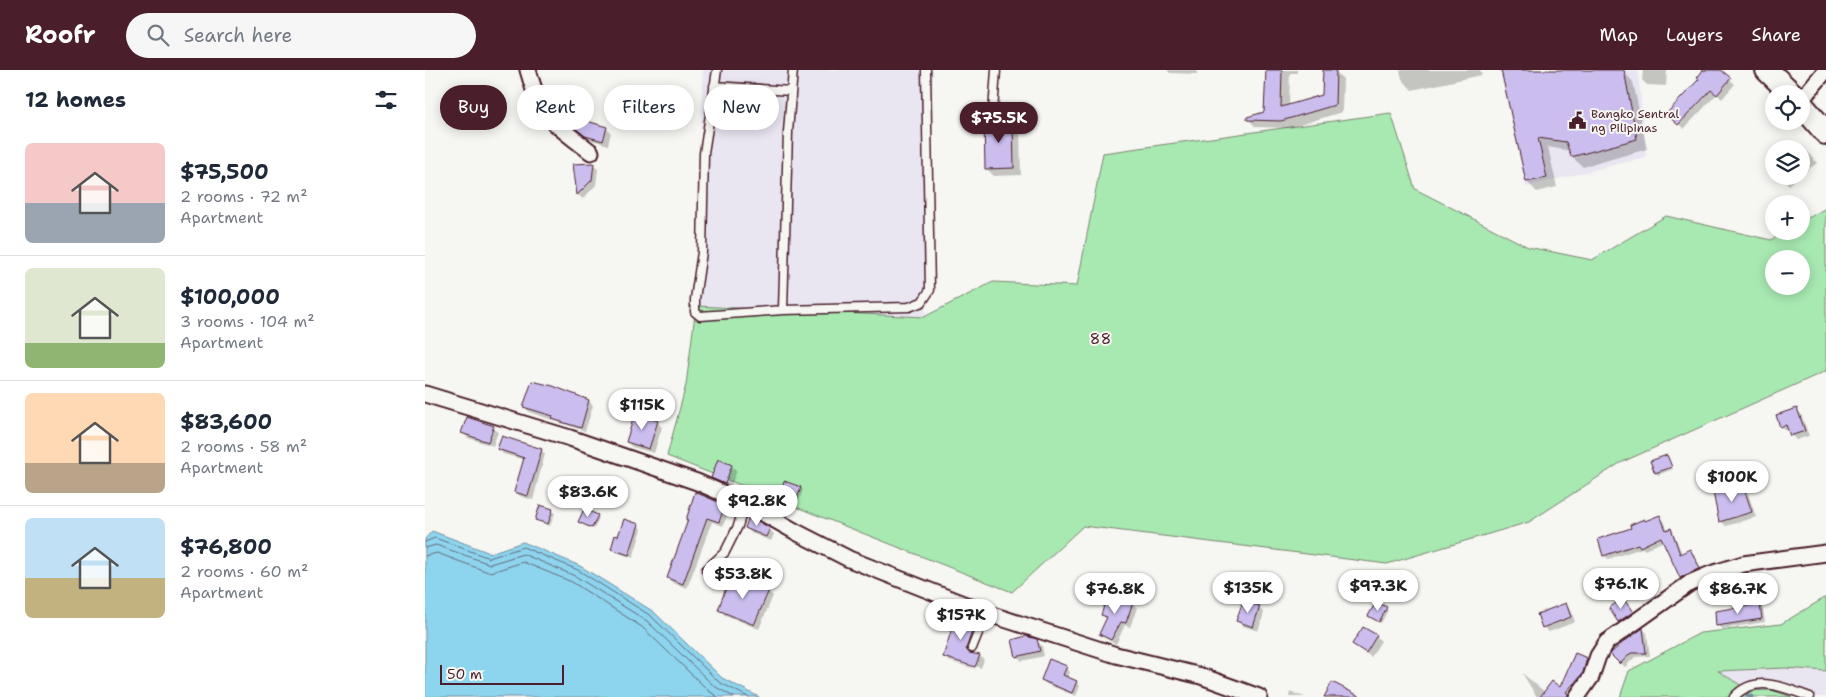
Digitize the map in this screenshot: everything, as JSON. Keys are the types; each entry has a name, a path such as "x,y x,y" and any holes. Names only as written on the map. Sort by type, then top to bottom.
{"main road":[{"path":"1767,70 1783,85"},
{"path":"1810,113 1826,133"}],"street":[{"path":"528,70 535,94 543,109 555,122 591,152"},
{"path":"1810,90 1826,70"},
{"path":"425,394 570,438 697,482 745,503 849,559 986,613 1116,655 1201,676 1259,697"},
{"path":"1577,697 1591,677 1598,656 1607,642 1690,583 1743,564 1826,553"}],"lane":[{"path":"714,85 717,70"},
{"path":"783,310 788,132 793,70"},
{"path":"707,130 704,152 702,252 695,299 695,312 700,316 783,310 909,307 922,302 930,290 926,70"},
{"path":"993,111 996,70"},
{"path":"779,90 791,91"},
{"path":"706,570 725,552 738,526 745,503"},
{"path":"972,648 986,613"},
{"path":"1734,697 1740,691 1756,684 1775,684 1810,697"}],"shaded area":[{"path":"703,70 933,70 925,317 696,306"},
{"name":"Bangko Sentral ng Pilipinas","path":"1500,70 1638,70 1646,157 1526,187"},
{"path":"1785,668 1826,671 1826,697 1678,697 1717,671"}],"green space":[{"path":"1391,113 1415,189 1528,247 1592,260 1666,216 1765,240 1810,240 1810,217 1826,208 1826,371 1620,463 1529,522 1387,564 1083,526 1012,592 667,456 686,385 696,306 924,317 993,282 1077,286 1103,153"},
{"path":"1826,597 1826,671 1785,668 1718,671 1750,691 1771,690 1792,697 1620,697 1629,671 1700,633 1781,624"}],"water":[{"path":"432,531 490,553 523,542 580,566 654,612 722,678 759,697 425,697 425,539"}],"building":[{"path":"1266,70 1282,70 1281,107 1322,95 1323,70 1336,70 1335,105 1281,121 1247,120 1247,117 1264,112"},
{"name":"Bangko Sentral ng Pilipinas","path":"1501,70 1624,70 1637,139 1571,157 1566,142 1538,138 1547,178 1526,182"},
{"path":"1703,70 1721,70 1731,78 1717,95 1711,90 1678,125 1666,114 1699,79 1697,78"},
{"path":"1013,119 1014,168 985,169 984,120"},
{"path":"594,123 604,126 604,130 606,130 603,141 585,136 578,130 594,130"},
{"path":"594,163 592,180 577,195 573,164"},
{"path":"532,381 553,386 589,400 581,428 552,419 553,416 523,407"},
{"path":"1797,408 1805,431 1790,436 1786,425 1780,427 1776,415"},
{"path":"635,413 658,421 649,449 626,442"},
{"path":"467,417 494,426 488,442 461,433"},
{"path":"502,436 542,449 528,496 514,492 524,458 497,449"},
{"path":"1667,455 1672,467 1655,473 1650,461"},
{"path":"718,459 732,465 725,484 711,478"},
{"path":"784,481 801,487 797,499 780,494"},
{"path":"1743,486 1752,512 1719,522 1713,492"},
{"path":"695,492 725,505 719,522 707,518 683,584 667,578 688,520 686,520"},
{"path":"540,505 553,509 548,524 535,520"},
{"path":"584,509 598,515 592,528 578,522"},
{"path":"1660,515 1666,530 1671,528 1680,554 1690,549 1700,568 1680,578 1661,537 1640,547 1638,544 1603,556 1598,539 1631,528 1630,525 1644,519 1645,521"},
{"path":"749,516 770,528 766,537 745,528"},
{"path":"624,519 639,524 629,555 611,549 615,535 618,536"},
{"path":"731,574 769,590 754,625 718,610"},
{"path":"1108,594 1133,602 1126,623 1121,622 1111,640 1099,634 1107,617 1101,615"},
{"path":"1623,598 1633,612 1618,622 1609,608"},
{"path":"1243,601 1260,606 1253,627 1236,621"},
{"path":"1376,602 1387,607 1379,622 1368,616"},
{"path":"1566,603 1571,617 1542,628 1537,614"},
{"path":"1760,604 1762,619 1716,626 1715,611"},
{"path":"957,612 976,619 966,649 969,653 980,655 975,667 943,657"},
{"path":"1363,627 1377,635 1366,653 1352,644"},
{"path":"1643,628 1646,653 1631,653 1620,664 1610,654"},
{"path":"1026,636 1037,639 1040,651 1016,657 1012,640"},
{"path":"1575,653 1587,658 1583,673 1566,692 1568,697 1540,697 1552,681 1560,687"},
{"path":"1049,659 1067,666 1063,675 1077,681 1072,693 1041,680"},
{"path":"1332,682 1361,697 1324,697"}],"place":[{"name":"Bangko Sentral ng Pilipinas","path":"1577,121"}],"district":[{"name":"88","path":"1101,339"}]}
